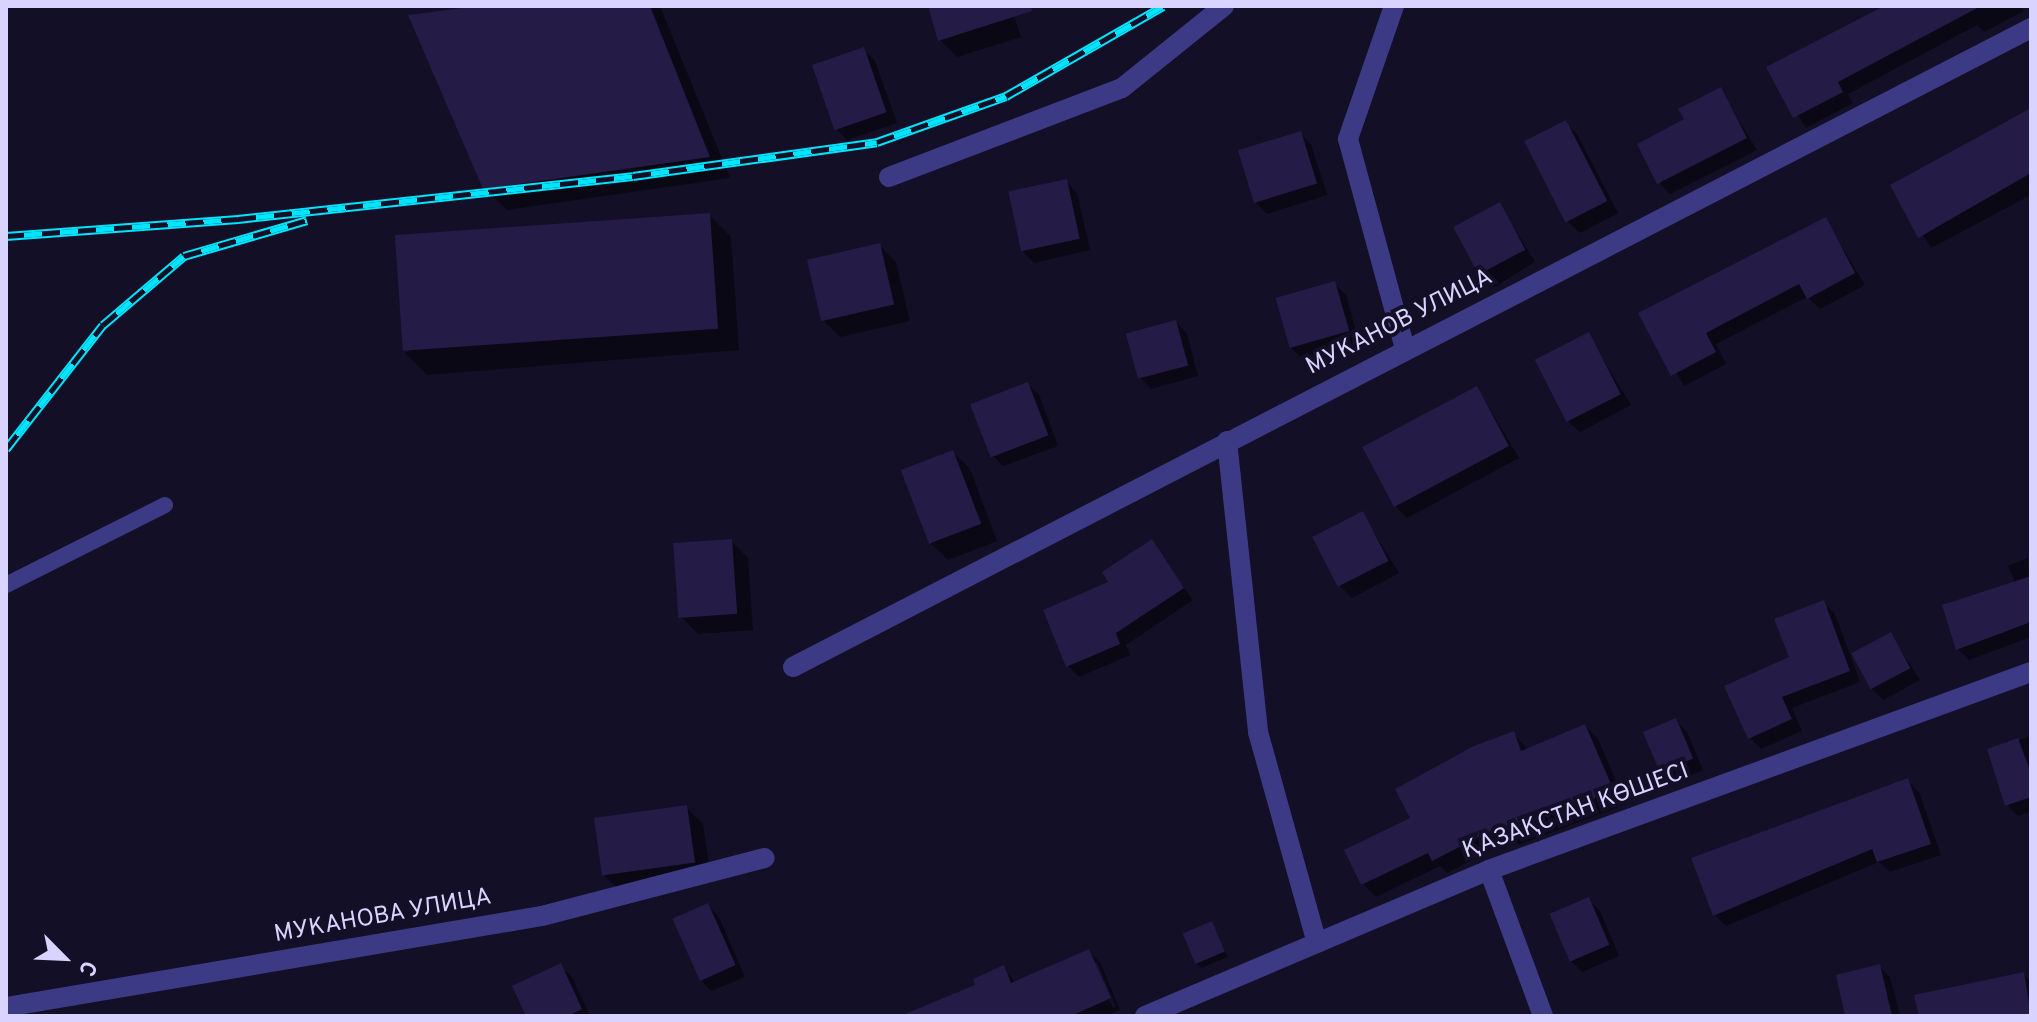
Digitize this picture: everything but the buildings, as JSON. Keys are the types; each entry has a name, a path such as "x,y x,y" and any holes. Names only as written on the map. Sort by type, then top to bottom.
{"street":[{"path":"889,177 1122,88 1224,6"},
{"path":"1394,6 1348,139 1405,349"},
{"name":"МУКАНОВ УЛИЦА","path":"793,667 2031,28"},
{"path":"1227,441 1258,732 1317,943"},
{"name":"ҚАЗАҚСТАН КӨШЕСІ","path":"1145,1016 1489,870 2031,672"},
{"name":"МУКАНОВА УЛИЦА","path":"6,1007 542,916 765,858"},
{"path":"1489,870 1543,1016"}],"lane":[{"path":"6,585 165,505"}],"railway":[{"path":"6,236 238,219 633,176 877,142 1006,96 1163,6"},
{"path":"6,449 103,325 184,256 307,220"}]}
